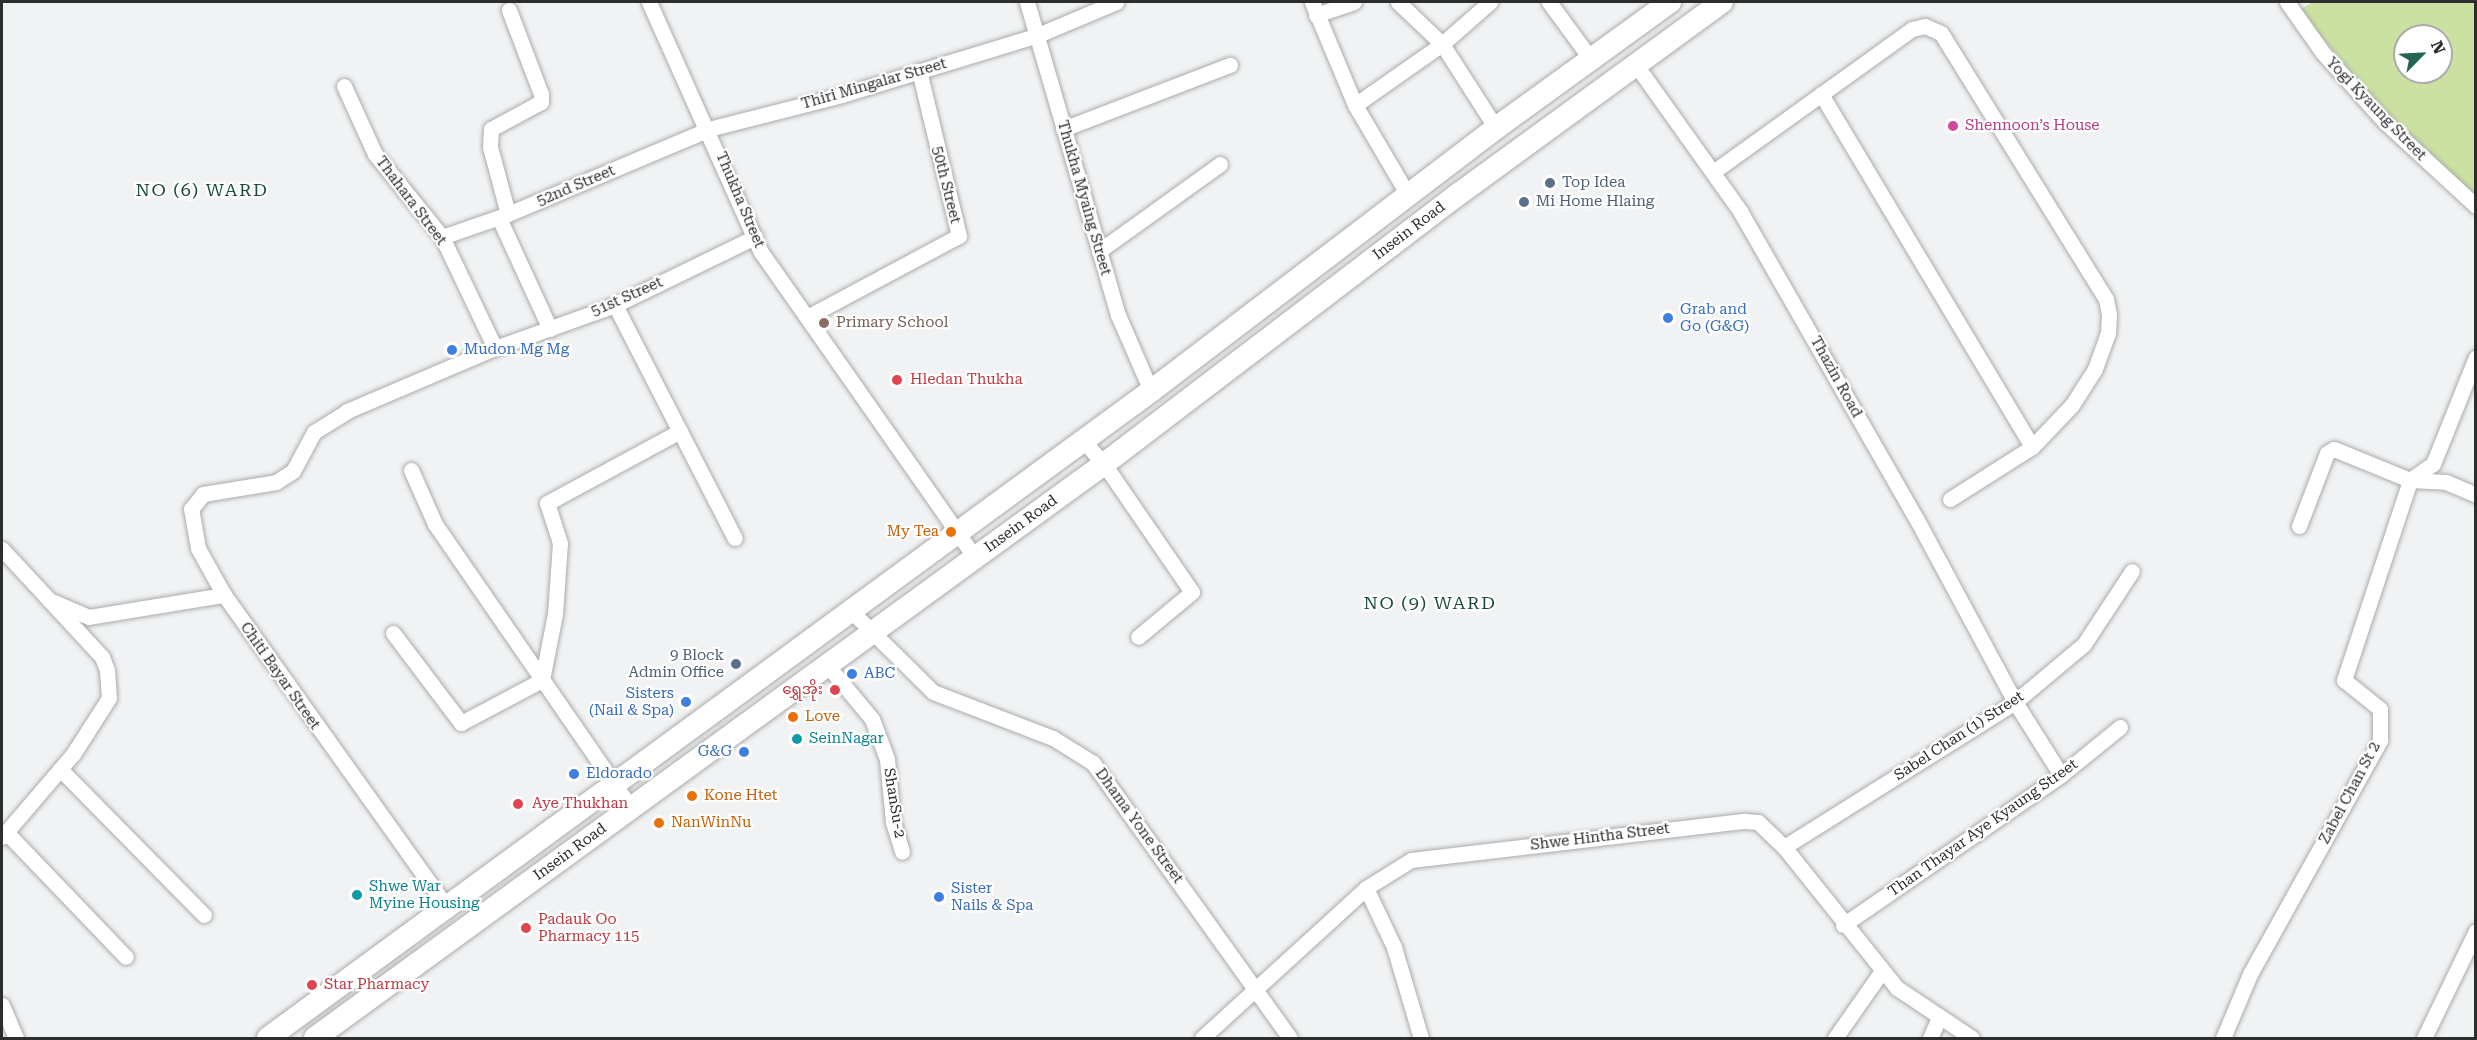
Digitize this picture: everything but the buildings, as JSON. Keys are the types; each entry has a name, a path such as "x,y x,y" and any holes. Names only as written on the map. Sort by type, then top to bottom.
{"main road":[{"name":"Insein Road","path":"268,1038 612,783 959,533 1082,439 1151,391 1496,128 1670,2"},
{"name":"Insein Road","path":"315,1038 1104,464 1722,2"},
{"path":"1620,39 1636,65"}],"street":[{"name":"Thukha Street","path":"649,2 709,129 755,237 807,317 975,558"},
{"name":"Thukha Myaing Street","path":"1027,2 1118,315 1151,391"},
{"name":"Thiri Mingalar Street","path":"709,129 919,71 1038,35 1116,2"},
{"path":"1354,2 1314,8 1355,105 1408,195"},
{"path":"1398,2 1442,44 1496,128"},
{"path":"1355,105 1442,44 1490,2"},
{"path":"1549,2 1590,58"},
{"name":"Yogi Kyaung Street","path":"2287,2 2323,53 2378,113 2475,206"},
{"path":"509,10 541,94 541,102 491,129 490,147 504,216 550,328"},
{"path":"1713,172 1912,29 1925,26 1941,33 2106,299 2108,333 2095,369 2072,405 2031,447 1950,499"},
{"path":"1063,129 1230,65"},
{"name":"Thazin Road","path":"1636,65 1713,172 1790,296 2015,702 2061,775"},
{"name":"50th Street","path":"807,317 959,236 919,71"},
{"name":"Thahara Street","path":"344,86 375,154 442,237 495,348"},
{"path":"1821,94 2031,447"},
{"name":"52nd Street","path":"442,237 504,216 709,129"},
{"path":"1099,251 1220,164"},
{"name":"51st Street","path":"495,348 615,305 755,237"},
{"path":"615,305 735,538"},
{"name":"Chiti Bayar Street","path":"446,906 224,595 198,548 191,509 203,494 276,482 293,471 314,432 347,411 495,348"},
{"path":"2410,480 2433,464 2475,357"},
{"path":"542,680 555,614 560,543 547,503 680,431"},
{"path":"1082,439 1104,464 1192,592 1138,637"},
{"path":"2299,526 2327,453 2334,448 2410,480 2446,482 2475,495"},
{"path":"411,470 435,524 631,808"},
{"name":"Zabel Chan St 2","path":"2223,1038 2250,974 2380,740 2380,709 2344,680 2410,480"},
{"path":"2,549 102,657 107,670 109,698 60,769 4,835 126,957"},
{"name":"Sabel Chan (1) Street","path":"1784,847 2015,702 2084,644 2132,571"},
{"path":"45,598 89,617 224,595"},
{"name":"Dhama Yone Street","path":"851,611 933,692 1053,738 1093,763 1290,1038"},
{"path":"393,633 461,723 542,680"},
{"name":"ShanSu-2","path":"827,665 872,719 887,759 893,822 902,852"},
{"name":"Than Thayar Aye Kyaung Street","path":"1843,925 2061,775 2120,728"},
{"path":"60,769 204,915"},
{"name":"Shwe Hintha Street","path":"1202,1038 1365,888 1411,861 1708,824 1758,822 1784,847 1843,925 1897,988 1939,1018 1955,1035 1972,1038"},
{"path":"1365,888 1394,947 1421,1038"},
{"path":"2424,1038 2475,931"},
{"path":"1835,1038 1882,971"},
{"path":"2,1005 16,1038"},
{"path":"1930,1038 1939,1018"}],"green space":[{"path":"2313,2 2475,2 2475,199 2376,102 2299,10"}],"place":[{"name":"Shennoon’s House","path":"1953,126"},
{"name":"Top Idea","path":"1550,183"},
{"name":"Mi Home Hlaing","path":"1524,202"},
{"name":"Grab and Go (G&G)","path":"1668,318"},
{"name":"Primary School","path":"824,323"},
{"name":"Mudon Mg Mg","path":"452,350"},
{"name":"Hledan Thukha","path":"897,380"},
{"name":"My Tea","path":"951,532"},
{"name":"9 Block Admin Office","path":"736,664"},
{"name":"ABC","path":"852,674"},
{"name":"ရွှေအိုး","path":"835,690"},
{"name":"Sisters (Nail & Spa)","path":"686,702"},
{"name":"Love","path":"793,717"},
{"name":"SeinNagar","path":"797,739"},
{"name":"G&G","path":"744,752"},
{"name":"Eldorado","path":"574,774"},
{"name":"Kone Htet","path":"692,796"},
{"name":"Aye Thukhan","path":"518,804"},
{"name":"NanWinNu","path":"659,823"},
{"name":"Shwe War Myine Housing","path":"357,895"},
{"name":"Sister Nails & Spa","path":"939,897"},
{"name":"Padauk Oo Pharmacy 115","path":"526,928"},
{"name":"Star Pharmacy","path":"312,985"}],"district":[{"name":"NO (6) WARD","path":"202,190"},
{"name":"NO (9) WARD","path":"1430,603"}]}
